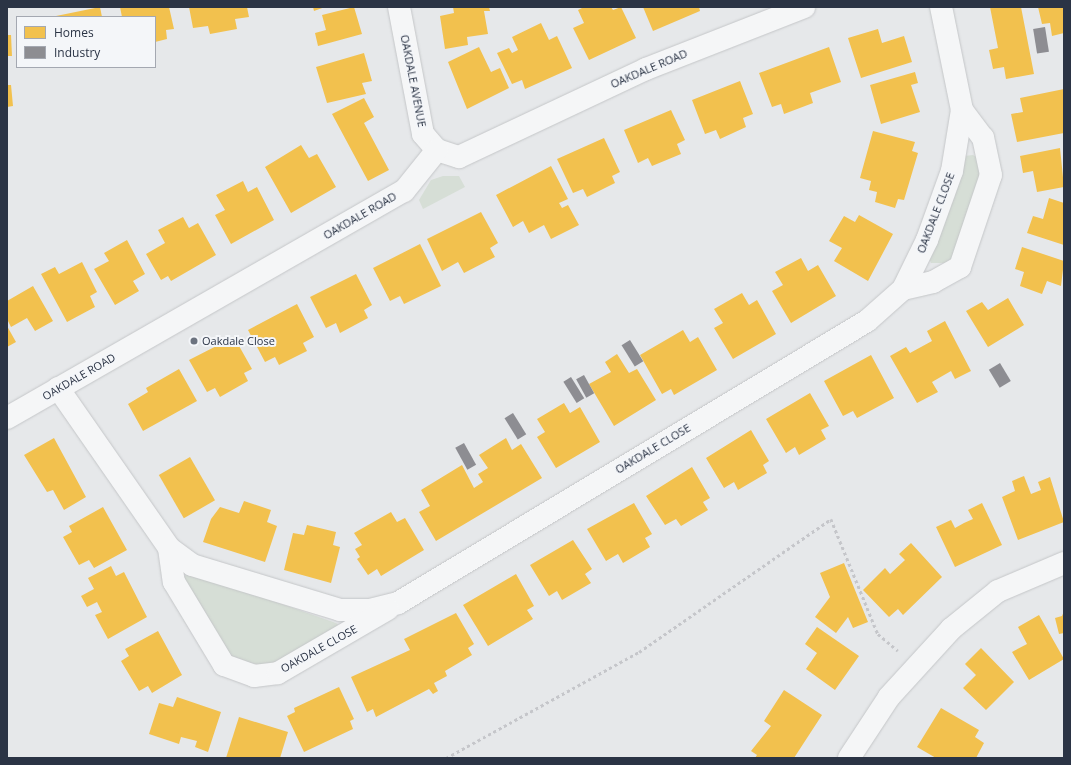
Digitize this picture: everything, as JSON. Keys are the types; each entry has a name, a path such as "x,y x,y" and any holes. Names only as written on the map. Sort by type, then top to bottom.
{"street":[{"name":"OAKDALE AVENUE","path":"399,7 423,134 437,150"},
{"name":"OAKDALE ROAD","path":"7,418 404,192 437,150 459,156 646,69 804,7"},
{"name":"OAKDALE CLOSE","path":"169,548 174,582 224,665 254,676 278,672 398,603 867,321 903,289 927,240 952,171 962,110 941,7"},
{"name":"OAKDALE CLOSE","path":"903,289 933,282 960,267 991,175 984,138 962,110"},
{"name":"OAKDALE CLOSE","path":"58,388 169,548 192,565 340,610 370,610 398,603"},
{"path":"849,758 889,697 951,629 998,591 1064,563"}],"path":[{"path":"446,758 639,652 831,519 878,634 919,664"}],"shaded area":[{"path":"973,155 980,159 983,170 954,258 947,263 931,263 929,258 964,156"},
{"path":"443,176 459,176 465,187 423,209 419,200 431,180"},
{"path":"191,572 336,623 340,626 267,668 226,656 181,578"}],"building: Homes":[{"path":"100,7 102,16 56,16"},
{"path":"120,7 169,7 174,29 166,30 167,39 156,42 156,16 122,16"},
{"path":"189,7 247,7 249,17 235,19 237,29 210,34 208,26 193,28"},
{"path":"313,7 325,7 314,11"},
{"path":"354,7 362,34 318,46 315,33 326,30 322,15"},
{"path":"453,7 489,7 490,11 484,11 488,34 467,37 468,45 445,49 440,16 454,13"},
{"path":"584,7 611,7 613,10 621,7 636,38 589,60 573,28 584,23 578,10"},
{"path":"643,7 699,7 700,11 653,31"},
{"path":"990,7 1021,7 1034,74 1006,79 1004,67 993,69 989,50 998,48"},
{"path":"1038,7 1064,7 1064,33 1052,36 1050,23 1042,24"},
{"path":"541,23 549,40 557,36 572,68 525,89 522,80 512,84 497,53 509,48 512,53 518,50 512,37"},
{"path":"878,29 882,43 904,36 912,62 861,78 848,38"},
{"path":"7,35 11,35 12,56 7,56"},
{"path":"479,47 491,72 500,68 509,88 467,109 448,62"},
{"path":"829,47 841,82 810,93 813,103 784,114 781,104 772,107 759,73"},
{"path":"364,53 372,81 362,83 366,94 327,103 316,67"},
{"path":"915,72 918,83 911,85 920,112 881,124 870,85"},
{"path":"740,81 753,114 743,118 746,127 720,139 716,130 705,134 692,100"},
{"path":"7,85 11,85 13,106 7,107"},
{"path":"1064,89 1064,133 1017,142 1011,114 1023,112 1020,98"},
{"path":"364,98 374,117 364,123 389,170 368,181 332,114"},
{"path":"671,110 685,140 677,144 681,154 652,166 648,158 638,163 624,130"},
{"path":"873,131 915,142 912,151 918,153 904,200 898,199 895,208 875,202 877,192 869,190 871,181 860,178"},
{"path":"604,138 620,172 612,176 615,183 587,197 583,189 573,193 557,159"},
{"path":"301,145 309,158 317,154 336,187 291,213 265,167"},
{"path":"1060,148 1064,187 1037,192 1033,171 1023,173 1020,156"},
{"path":"551,166 568,199 559,203 562,208 568,205 579,225 551,239 544,225 529,233 523,221 513,227 496,195"},
{"path":"243,181 248,192 257,187 274,220 231,244 215,215 225,210 216,195"},
{"path":"1049,198 1064,203 1064,245 1027,233 1033,216 1043,219"},
{"path":"481,212 498,243 490,248 495,257 464,273 458,262 442,271 427,239"},
{"path":"859,215 893,234 868,281 834,261 842,248 829,241 844,216 855,222"},
{"path":"183,217 189,228 198,223 216,255 171,281 168,276 161,280 146,254 165,243 158,230"},
{"path":"127,240 145,274 133,281 139,291 115,305 94,269 109,261 104,253"},
{"path":"420,244 441,286 404,304 400,296 390,301 373,268"},
{"path":"1022,247 1064,261 1061,286 1047,281 1042,294 1020,286 1024,272 1015,269"},
{"path":"801,258 808,271 818,265 836,296 791,323 772,291 783,285 775,272"},
{"path":"82,262 97,292 90,296 95,307 67,322 41,274 55,267 59,274"},
{"path":"356,274 372,305 364,310 368,318 340,333 336,323 326,328 310,297"},
{"path":"33,286 53,321 35,331 27,318 11,327 7,319 7,301"},
{"path":"742,293 749,305 757,300 776,334 733,359 714,328 723,323 714,309"},
{"path":"1008,298 1024,325 988,347 966,311 982,302 988,310"},
{"path":"297,304 314,337 303,343 307,351 279,365 275,357 265,362 248,330"},
{"path":"945,321 971,371 955,379 951,371 932,382 938,392 917,403 890,356 906,347 910,353 932,341 927,331"},
{"path":"7,326 16,342 7,347"},
{"path":"683,330 690,342 698,337 717,370 674,395 671,389 662,394 640,355"},
{"path":"234,337 252,369 244,373 248,381 220,397 215,388 207,392 189,360"},
{"path":"617,354 629,373 637,369 656,400 614,426 589,384 611,372 605,362"},
{"path":"871,355 894,398 857,418 853,411 843,416 824,381"},
{"path":"179,369 197,401 143,431 128,404 148,392 146,388"},
{"path":"810,393 829,426 821,430 826,439 799,455 795,447 786,453 766,419"},
{"path":"564,403 570,413 580,407 600,442 556,468 537,437 545,432 537,419"},
{"path":"751,430 769,461 763,465 767,473 738,490 734,482 724,488 706,458"},
{"path":"54,438 86,497 64,510 53,490 47,492 24,455"},
{"path":"506,438 512,450 521,444 542,478 436,541 419,512 430,506 421,490 462,465 474,488 483,482 478,474 488,468 479,455"},
{"path":"190,457 215,500 184,518 159,475"},
{"path":"692,467 710,498 703,502 708,510 681,526 676,519 665,525 646,496"},
{"path":"1024,476 1031,494 1041,490 1038,482 1050,477 1064,522 1018,540 1002,497 1015,491 1012,481"},
{"path":"244,501 271,510 267,522 277,526 265,562 203,542 211,519 220,507 239,513"},
{"path":"634,503 652,534 645,538 650,547 623,563 618,554 606,561 587,529"},
{"path":"982,503 1002,545 955,567 936,527 951,520 955,528 973,519 968,510"},
{"path":"103,507 127,550 94,568 89,560 79,565 63,537 72,532 69,526"},
{"path":"391,512 397,522 405,518 424,550 381,576 377,569 368,575 357,559 360,557 355,549 362,545 354,533"},
{"path":"307,525 336,532 333,545 340,547 331,583 284,570 293,533 304,535"},
{"path":"573,540 592,569 585,574 591,583 562,600 557,591 549,596 530,565"},
{"path":"911,543 942,577 903,615 898,609 889,617 863,590 885,568 890,574 905,560 899,554"},
{"path":"844,563 868,622 853,628 848,617 836,633 815,617 830,597 820,573"},
{"path":"111,566 116,576 124,572 147,617 108,639 95,615 102,612 97,602 87,607 81,596 94,589 88,578"},
{"path":"516,574 534,606 527,610 533,619 488,646 463,605"},
{"path":"1064,611 1064,633 1059,634 1055,618 1062,616"},
{"path":"456,613 474,644 468,648 472,655 445,671 447,676 434,683 438,691 433,694 429,689 376,717 373,709 367,712 351,677 410,650 404,639"},
{"path":"1039,615 1064,659 1029,680 1012,652 1027,644 1018,627"},
{"path":"817,627 859,656 835,690 806,669 817,653 805,644"},
{"path":"158,631 182,675 152,693 148,686 139,691 121,661 129,656 125,649"},
{"path":"981,648 1014,682 986,710 963,688 976,675 965,664"},
{"path":"339,687 354,719 350,721 353,729 304,752 287,716 295,712 294,708"},
{"path":"784,690 822,715 794,758 755,758 757,755 751,751 771,726 764,721"},
{"path":"177,697 221,712 208,752 195,747 197,741 181,737 179,744 149,734 159,703 173,707"},
{"path":"941,708 979,730 975,737 984,743 976,758 936,758 917,747"},
{"path":"239,717 288,732 280,758 226,758"}],"building: Industry":[{"path":"1045,27 1049,52 1037,54 1033,29"},
{"path":"630,340 643,361 635,367 622,345"},
{"path":"1000,363 1011,381 1000,388 989,370"},
{"path":"584,375 594,393 586,398 576,379"},
{"path":"571,377 584,398 577,403 563,382"},
{"path":"513,413 526,434 518,440 505,418"},
{"path":"464,443 476,465 467,470 455,448"}],"place":[{"name":"Oakdale Close","path":"194,341"}]}
